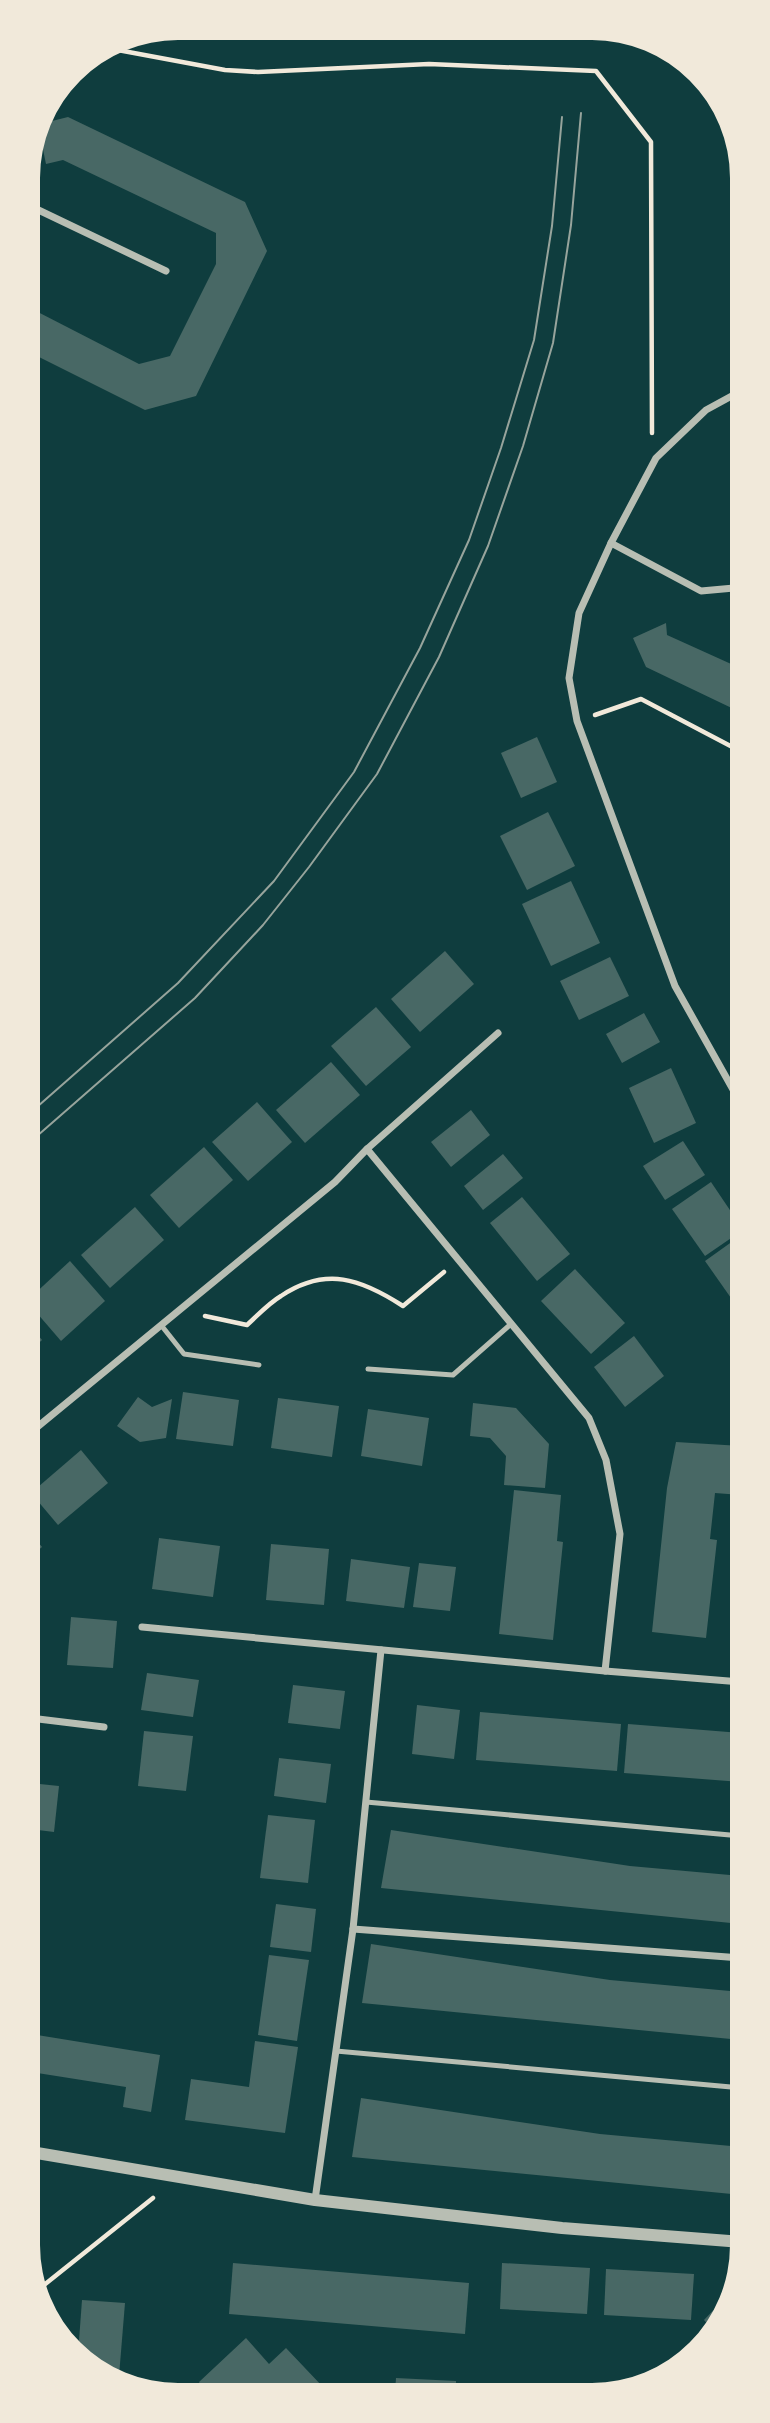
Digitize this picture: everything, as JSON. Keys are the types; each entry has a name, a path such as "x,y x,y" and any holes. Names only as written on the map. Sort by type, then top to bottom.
{"street":[{"path":"41,211 166,271"},
{"path":"730,397 706,410 656,458 611,543 579,613 569,678 577,721 675,986 730,1083"},
{"path":"611,543 701,591 730,588"},
{"path":"40,1424 334,1182 367,1149 498,1033"},
{"path":"367,1149 589,1418 606,1460 620,1534 605,1671"},
{"path":"142,1627 729,1681"},
{"path":"315,2200 353,1929 381,1650"},
{"path":"40,1719 104,1727"},
{"path":"353,1929 729,1957"},
{"path":"40,2153 315,2200 562,2228 729,2241"}],"lane":[{"path":"368,1369 453,1375 511,1324"},
{"path":"161,1325 184,1354 259,1365"},
{"path":"366,1802 729,1835"},
{"path":"336,2051 729,2087"}],"path":[{"path":"124,51 225,70 258,72 429,64 596,71 651,142 651,430 656,458"},
{"path":"577,721 641,699 730,746"},
{"path":"180,1310 247,1325 280,1296 311,1280 352,1279 403,1307 459,1260"},
{"path":"47,2284 179,2177"}],"building":[{"path":"68,117 245,202 267,251 196,396 145,410 41,358 41,314 139,364 170,356 216,264 216,233 63,160 46,164 43,150 53,121"},
{"path":"666,623 667,635 730,663 730,707 646,667 633,638"},
{"path":"537,737 557,782 521,798 501,753"},
{"path":"548,812 575,866 527,890 500,836"},
{"path":"571,881 600,943 551,966 522,904"},
{"path":"445,951 474,984 420,1032 391,999"},
{"path":"610,957 629,996 579,1020 560,981"},
{"path":"376,1007 411,1047 366,1086 331,1046"},
{"path":"644,1013 660,1042 622,1063 606,1034"},
{"path":"331,1062 360,1095 305,1143 276,1110"},
{"path":"671,1068 696,1123 654,1143 629,1088"},
{"path":"257,1102 292,1142 248,1181 212,1142"},
{"path":"471,1110 490,1135 451,1167 431,1142"},
{"path":"683,1141 705,1175 665,1200 643,1166"},
{"path":"204,1147 233,1180 179,1228 150,1195"},
{"path":"503,1154 523,1178 483,1210 464,1186"},
{"path":"711,1182 730,1209 729,1239 705,1256 672,1209"},
{"path":"522,1197 570,1254 537,1281 490,1223"},
{"path":"135,1207 164,1240 110,1288 81,1255"},
{"path":"729,1244 729,1296 705,1261"},
{"path":"70,1261 105,1301 61,1341 40,1317 40,1288"},
{"path":"575,1269 625,1323 591,1354 541,1301"},
{"path":"634,1336 664,1376 625,1407 594,1367"},
{"path":"183,1392 239,1400 233,1446 176,1439"},
{"path":"138,1397 152,1407 172,1399 166,1438 140,1442 117,1426"},
{"path":"278,1398 339,1406 332,1457 271,1448"},
{"path":"473,1403 516,1408 549,1444 545,1488 504,1485 506,1456 490,1438 470,1436"},
{"path":"368,1409 429,1418 422,1466 361,1456"},
{"path":"676,1442 729,1445 729,1494 715,1493 710,1539 717,1540 706,1638 652,1632 667,1488"},
{"path":"81,1450 108,1483 58,1525 40,1504 40,1485"},
{"path":"514,1490 561,1495 557,1541 563,1542 553,1640 499,1634"},
{"path":"159,1538 220,1546 213,1597 152,1589"},
{"path":"271,1544 329,1549 324,1605 266,1600"},
{"path":"351,1559 410,1567 404,1608 346,1601"},
{"path":"419,1563 456,1567 450,1611 413,1607"},
{"path":"71,1617 117,1621 113,1668 67,1665"},
{"path":"147,1673 199,1680 193,1717 141,1710"},
{"path":"293,1685 345,1691 340,1729 288,1723"},
{"path":"417,1705 460,1710 454,1759 412,1754"},
{"path":"480,1712 621,1724 617,1771 476,1760"},
{"path":"628,1724 729,1732 729,1781 624,1773"},
{"path":"144,1731 193,1736 186,1791 138,1786"},
{"path":"279,1758 331,1764 326,1803 274,1796"},
{"path":"40,1784 59,1786 54,1832 40,1830"},
{"path":"268,1815 315,1820 308,1883 260,1878"},
{"path":"391,1830 630,1866 729,1875 729,1923 381,1888"},
{"path":"276,1904 316,1909 311,1952 270,1947"},
{"path":"371,1944 610,1980 729,1991 729,2039 362,2003"},
{"path":"269,1955 309,1960 297,2041 258,2035"},
{"path":"40,2035 160,2055 151,2112 123,2107 126,2087 40,2073"},
{"path":"255,2041 298,2047 285,2133 185,2120 191,2079 249,2087"},
{"path":"361,2098 600,2134 729,2146 729,2194 352,2157"},
{"path":"233,2263 469,2283 465,2334 229,2314"},
{"path":"502,2263 590,2268 587,2314 500,2309"},
{"path":"606,2269 694,2274 691,2320 604,2315"},
{"path":"82,2300 125,2303 120,2369 94,2354 79,2340"},
{"path":"246,2338 269,2364 286,2348 319,2383 200,2383"},
{"path":"396,2378 456,2381 456,2383 396,2383"}],"tram line":[{"path":"41,1133 195,998 263,925 377,774 439,657 488,546 523,446 553,343 571,225 581,113"},
{"path":"41,1104 178,983 274,881 354,772 420,648 469,540 534,340 552,226 562,117"}]}
